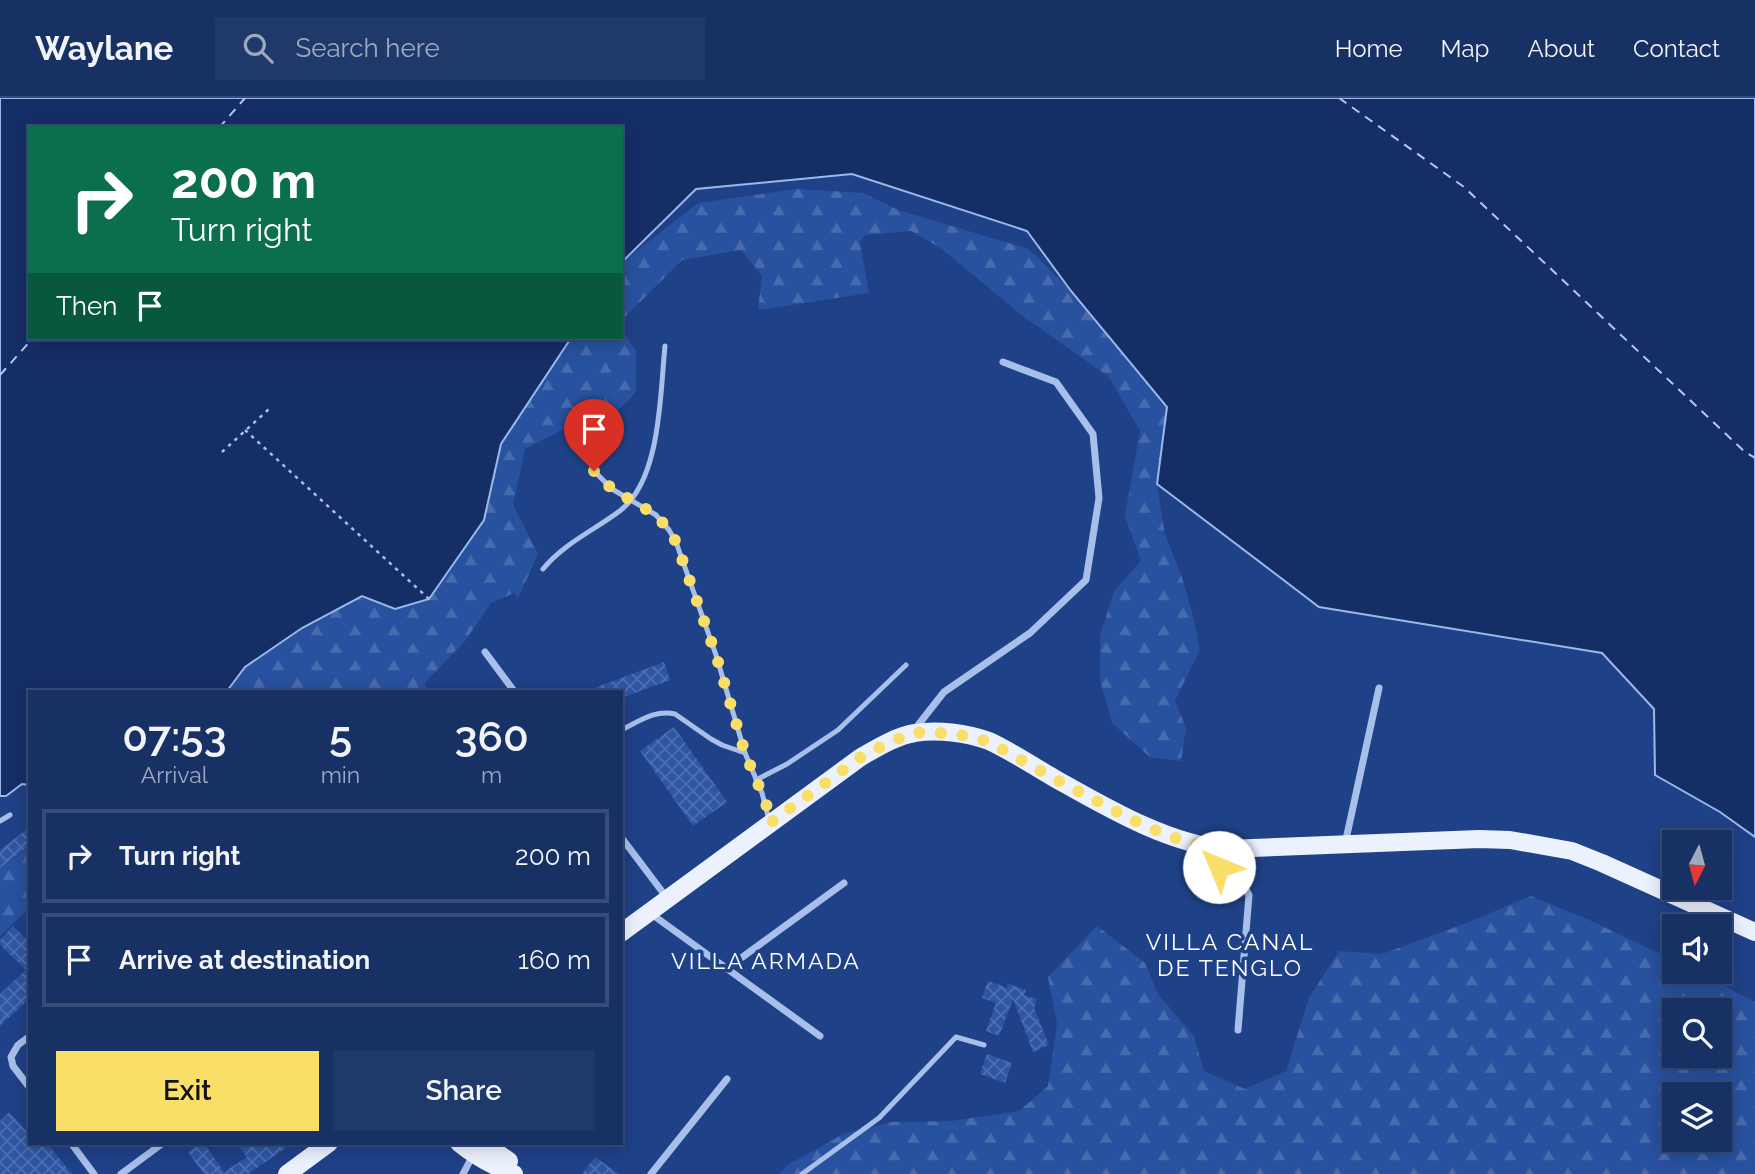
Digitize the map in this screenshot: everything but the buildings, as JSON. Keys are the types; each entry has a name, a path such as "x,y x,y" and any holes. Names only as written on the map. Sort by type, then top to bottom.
{"main road":[{"path":"623,932 861,757 912,733 931,732 970,736 989,742 1131,819 1166,835 1202,846 1227,849 1479,839 1530,843 1572,851 1755,932"},
{"path":"287,1174 325,1145"},
{"path":"472,1146 514,1174"},
{"path":"472,1146 508,1160 521,1174"}],"street":[{"path":"912,733 944,692 1030,633 1086,580 1100,498 1093,434 1056,382 1003,362"},
{"path":"485,652 513,690"},
{"path":"1345,844 1379,688"},
{"path":"623,839 667,899"},
{"path":"1202,846 1206,858 1244,885 1249,895 1238,1030"},
{"path":"726,968 844,883"},
{"path":"649,913 820,1036"},
{"path":"28,1038 18,1045 11,1056 12,1062 28,1085"},
{"path":"650,1174 727,1079"},
{"path":"72,1145 94,1174"},
{"path":"121,1174 160,1145"},
{"path":"463,1174 472,1146"}],"lane":[{"path":"543,569 568,546 621,510 640,489 657,431 665,346"},
{"path":"594,471 612,489 656,515 676,542 716,655 745,753 766,803 770,823"},
{"path":"756,780 787,764 838,730 906,665"},
{"path":"623,729 655,714 669,712 722,745 745,753"},
{"path":"0,821 10,815"},
{"path":"802,1174 879,1118 956,1037 984,1045"}],"path":[{"path":"222,452 269,409"},
{"path":"245,430 429,599"}],"green space":[{"path":"797,189 863,193 898,210 1029,249 1071,291 1167,407 1157,484 1165,535 1181,574 1200,649 1175,701 1186,728 1181,761 1150,757 1112,723 1100,681 1100,636 1114,591 1141,561 1125,516 1140,431 1109,377 1020,314 942,249 911,231 865,235 860,242 869,293 758,310 762,276 741,250 682,260 623,319 623,261 698,203"},
{"path":"623,332 636,351 636,392 609,420 576,423 525,449 513,505 538,554 518,598 514,593 491,603 465,641 424,684 427,690 228,690 245,667 302,628 362,596 395,609 484,520 501,444 570,340 623,340"},
{"path":"28,848 28,910 0,936 0,868"},
{"path":"1531,896 1662,955 1662,984 1720,984 1755,1002 1755,1174 779,1174 788,1165 843,1134 892,1122 951,1121 1019,1111 1048,1086 1057,1024 1048,977 1097,926 1145,963 1158,994 1194,1036 1204,1071 1245,1089 1286,1071 1309,998 1339,951 1382,954"}],"shaded area":[{"path":"0,98 1755,98 1755,837 1720,812 1655,775 1654,709 1602,653 1319,607 1157,484 1167,407 1071,291 1027,231 852,174 696,189 623,261 623,126 28,126 28,340 570,340 501,444 484,520 429,599 395,609 362,596 302,628 245,667 228,690 28,690 28,785 22,784 6,796 0,796"}],"ferry route":[{"path":"221,126 245,98"},
{"path":"1339,98 1464,187 1745,452 1755,458"},
{"path":"0,375 31,340"}],"district":[{"name":"VILLA CANAL DE TENGLO","path":"1230,955"},
{"name":"VILLA ARMADA","path":"766,961"}],"route":[{"path":"594,471 612,489 656,515 676,542 716,655 745,753 766,803 770,823 861,757 886,744 912,733 949,733 989,742 1131,819 1166,835 1202,846 1206,858 1219,867"}]}
